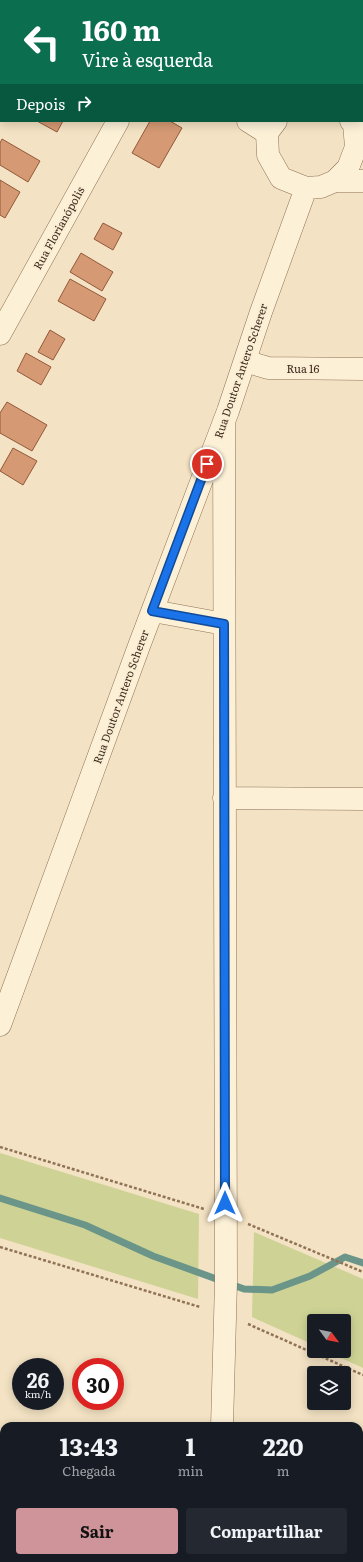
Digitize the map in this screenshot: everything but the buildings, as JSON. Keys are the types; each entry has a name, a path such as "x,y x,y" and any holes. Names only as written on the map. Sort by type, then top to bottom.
{"street":[{"name":"Rua Florianópolis","path":"0,334 117,122"},
{"path":"252,122 272,127 268,155 282,178 306,188 321,187 335,181 348,168 356,147 356,123"},
{"path":"335,181 363,181"},
{"name":"Rua Doutor Antero Scherer","path":"0,1025 152,611 224,421 306,188"},
{"name":"Rua 16","path":"244,361 268,368 363,369"},
{"path":"222,1422 226,1282 224,421"},
{"path":"152,611 224,624"},
{"path":"224,798 363,799"}],"path":[{"path":"0,1146 204,1209"},
{"path":"248,1224 262,1228 363,1272"},
{"path":"0,1248 200,1307"},
{"path":"244,1322 363,1375"}],"green space":[{"path":"0,1153 199,1214 198,1299 0,1238"},
{"path":"254,1232 363,1279 363,1368 341,1358 351,1358 351,1314 307,1314 307,1342 252,1317"}],"waterway":[{"path":"0,1198 85,1225 153,1256 244,1289 272,1290 310,1276 345,1257 363,1263"}],"route":[{"path":"207,464 152,611 224,624 225,1203"}]}
